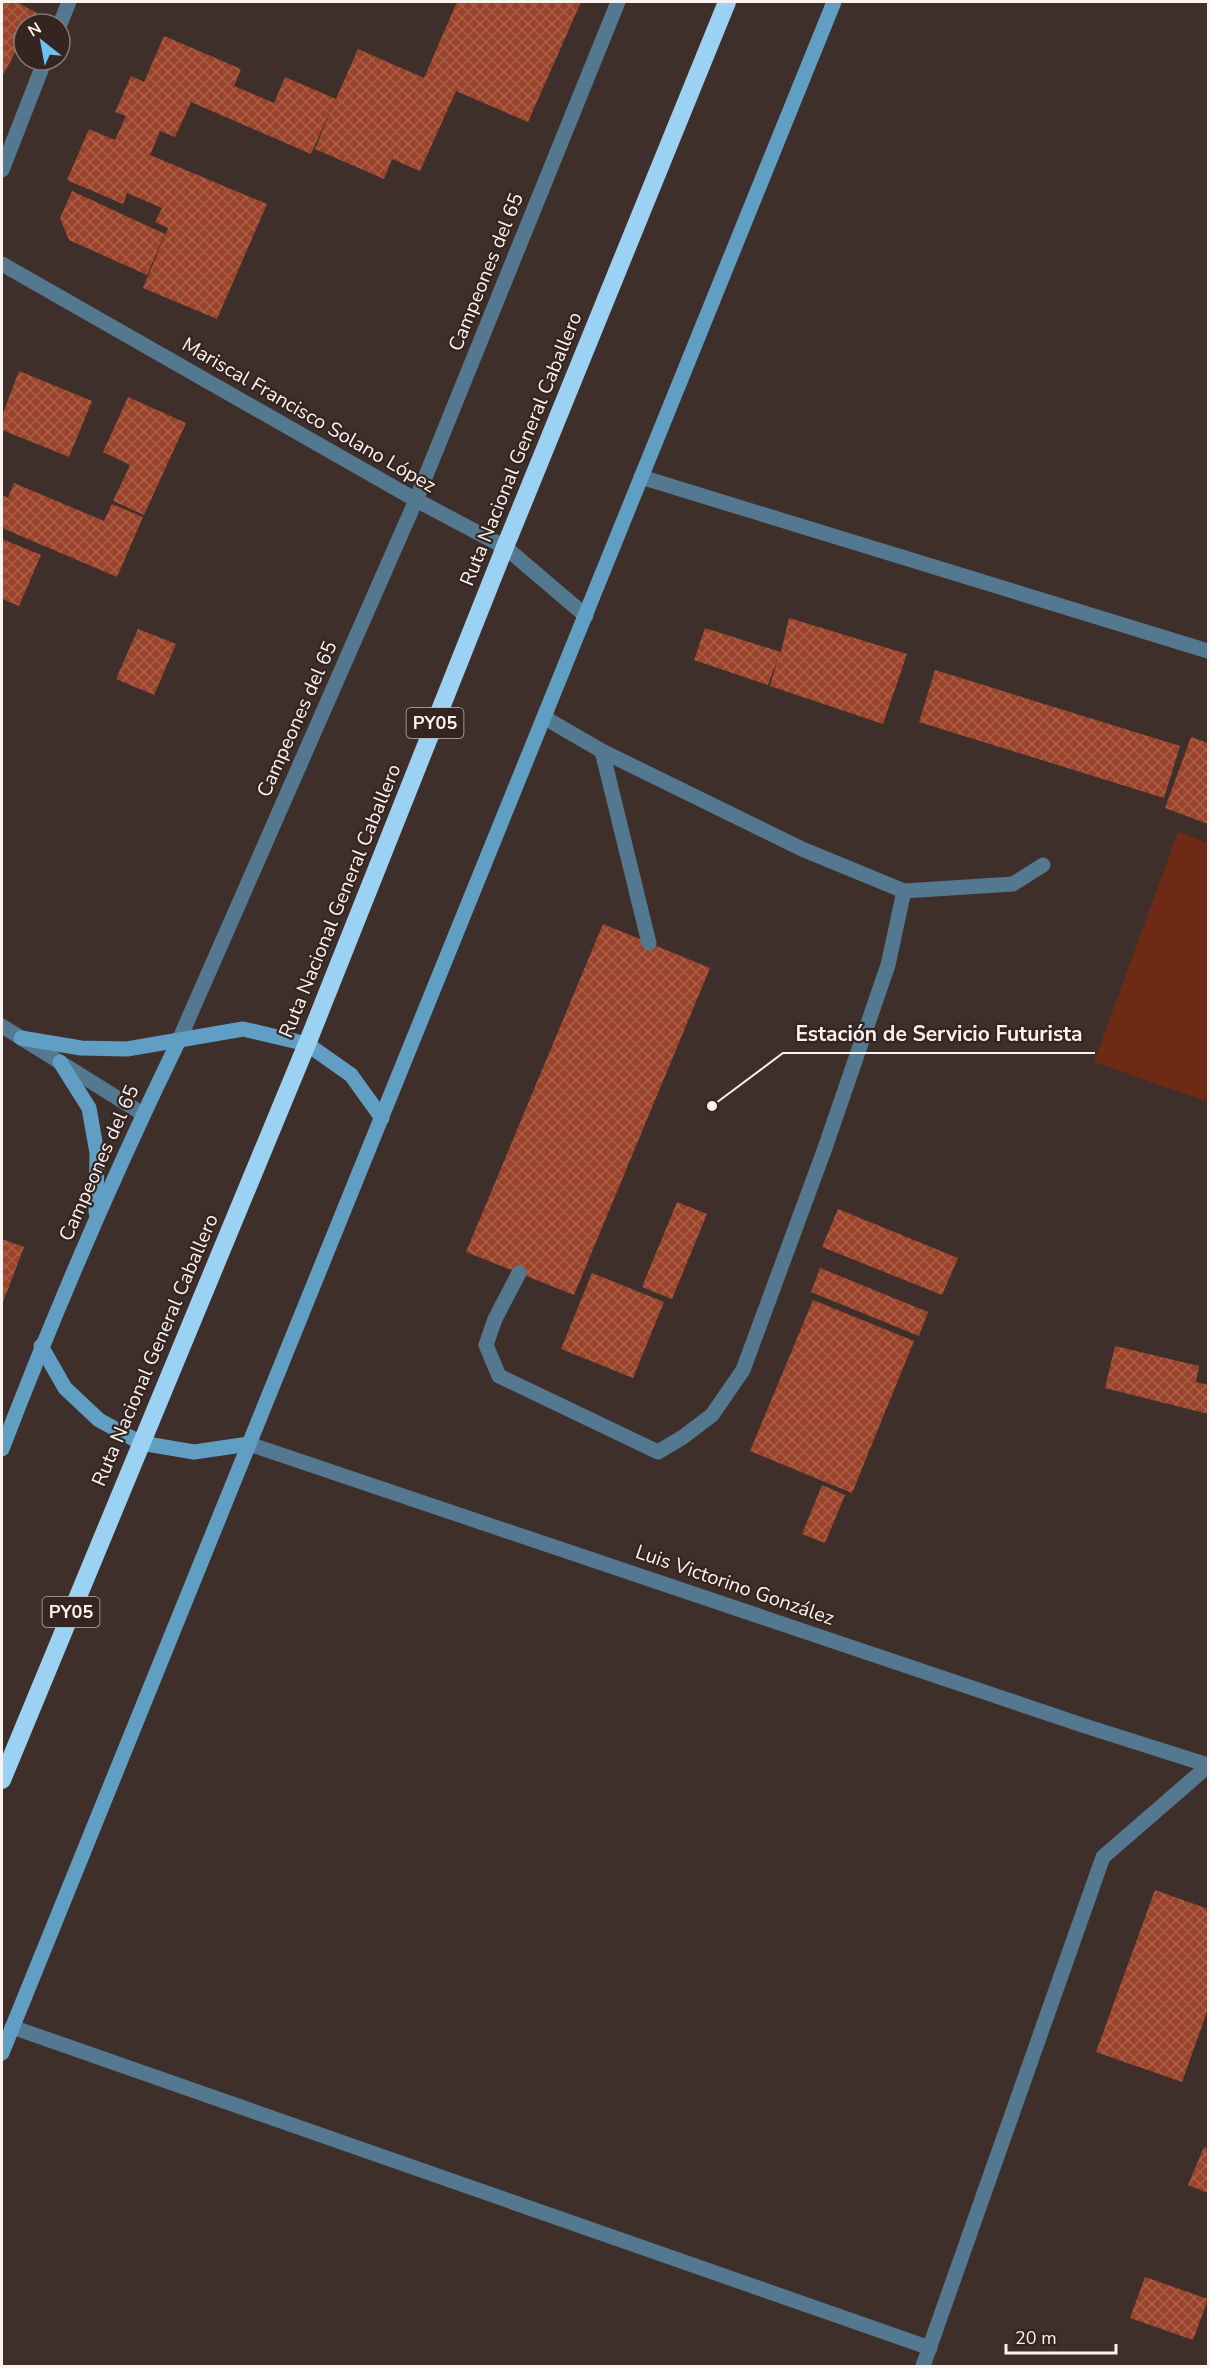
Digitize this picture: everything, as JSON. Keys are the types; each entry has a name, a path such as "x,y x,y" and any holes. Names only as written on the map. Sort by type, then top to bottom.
{"highway":[{"name":"Ruta Nacional General Caballero","path":"2,1780 307,1044 505,547 727,2"}],"street":[{"name":"Campeones del 65","path":"2,1449 41,1346 416,500 618,2"},
{"path":"2,2053 834,2"},
{"path":"2,170 40,72"},
{"name":"Mariscal Francisco Solano López","path":"2,264 416,500 505,547 586,616"},
{"path":"641,477 1209,651"},
{"path":"544,718 602,751 802,849 904,891 1013,884 1043,865"},
{"path":"602,751 649,943"},
{"path":"519,1274 495,1319 486,1345 500,1376 658,1452 712,1415 743,1370 821,1159 888,965 904,891"},
{"path":"2,1026 143,1114"},
{"path":"21,1038 81,1048 127,1049 243,1029 307,1044 351,1075 382,1118"},
{"path":"60,1062 89,1108 97,1153 96,1221"},
{"path":"41,1346 65,1388 99,1420 141,1443 195,1452 249,1444"},
{"name":"Luis Victorino González","path":"249,1444 1209,1766"},
{"path":"923,2367 1103,1857 1209,1766"},
{"path":"12,2027 930,2348"}],"shaded area":[{"path":"1178,832 1208,843 1208,1102 1094,1062"}],"building":[{"path":"2,2 17,2 35,12 12,12 12,58 2,77"},
{"path":"457,2 581,2 528,122 456,91 420,171 392,159 384,179 315,149 334,102 311,154 191,102 175,137 160,131 150,155 267,204 217,319 143,288 168,228 155,222 162,208 127,193 123,204 67,180 89,129 115,140 126,116 115,112 131,76 144,82 164,36 241,69 234,86 274,103 285,77 336,99 358,49 424,78"},
{"path":"72,191 165,234 147,275 69,240 60,218"},
{"path":"19,371 92,401 69,457 2,430 2,416"},
{"path":"128,397 186,423 144,515 113,501 130,465 103,452"},
{"path":"14,483 104,521 112,504 143,517 117,577 2,528 2,495 8,498"},
{"path":"2,539 41,555 19,606 2,599"},
{"path":"789,618 907,654 883,724 770,686 778,658 768,685 694,660 705,628 781,652"},
{"path":"138,629 176,644 154,695 116,679"},
{"path":"935,670 1180,746 1164,798 919,722"},
{"path":"1191,737 1208,743 1208,824 1165,808"},
{"path":"603,924 710,968 574,1295 466,1252"},
{"path":"677,1202 707,1214 672,1299 642,1287"},
{"path":"838,1209 958,1258 942,1295 822,1247"},
{"path":"2,1239 24,1247 2,1305"},
{"path":"820,1268 928,1312 919,1336 811,1292"},
{"path":"592,1273 664,1302 633,1378 561,1349"},
{"path":"813,1300 914,1341 852,1493 750,1451"},
{"path":"1115,1346 1199,1366 1196,1382 1208,1385 1208,1414 1105,1388"},
{"path":"822,1485 845,1495 825,1543 802,1534"},
{"path":"1155,1890 1208,1909 1208,2009 1182,2082 1096,2052"},
{"path":"1204,2147 1208,2149 1208,2193 1188,2185"},
{"path":"1145,2277 1208,2299 1193,2340 1130,2318"}],"place":[{"name":"Estación de Servicio Futurista","path":"712,1106"}]}
